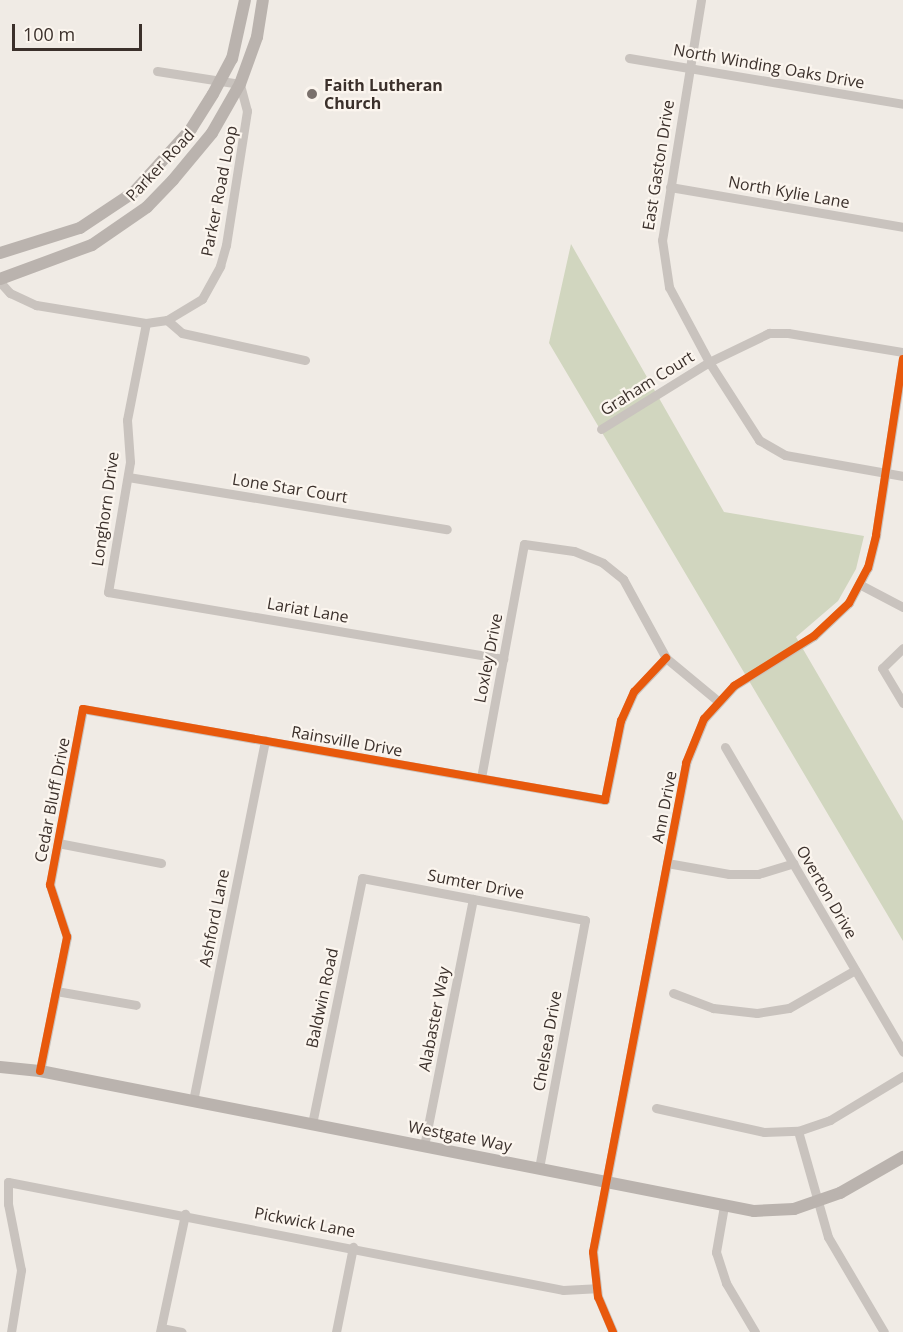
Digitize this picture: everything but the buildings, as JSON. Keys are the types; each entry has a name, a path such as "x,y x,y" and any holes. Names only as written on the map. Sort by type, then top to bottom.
{"street":[{"name":"Parker Road","path":"0,253 80,228 134,192 190,129 220,81 231,59 245,0"},
{"name":"Parker Road","path":"0,281 92,245 147,207 212,133 240,84 257,37 263,0"},
{"name":"East Gaston Drive","path":"701,0 662,240 664,268 669,287 709,362 759,440 785,455 903,476"},
{"name":"North Winding Oaks Drive","path":"629,58 903,104"},
{"path":"157,71 240,84"},
{"name":"Parker Road Loop","path":"0,281 10,293 36,305 146,323 167,320 202,299 220,267 248,118 240,84"},
{"name":"North Kylie Lane","path":"670,187 903,227"},
{"path":"167,320 182,333 305,360"},
{"name":"Longhorn Drive","path":"108,592 128,477 127,420 146,323"},
{"name":"Graham Court","path":"601,429 709,362 759,337 779,332 903,352"},
{"name":"Ann Drive","path":"613,1332 596,1288 593,1252 686,763 704,718 734,686 814,636 849,603 868,568 876,535 903,359"},
{"name":"Lone Star Court","path":"128,477 447,529"},
{"name":"Loxley Drive","path":"481,778 524,544 574,551 603,563 623,579 666,658"},
{"path":"859,584 903,607"},
{"name":"Lariat Lane","path":"108,592 503,658"},
{"path":"903,648 882,668 903,703"},
{"path":"666,658 719,702"},
{"name":"Rainsville Drive","path":"83,709 605,800 625,711 634,692 666,658"},
{"name":"Cedar Bluff Drive","path":"40,1071 67,937 50,885 83,709"},
{"name":"Ashford Lane","path":"193,1101 265,740"},
{"name":"Overton Drive","path":"725,747 903,1052"},
{"path":"58,843 161,863"},
{"path":"667,863 729,874 758,874 793,863"},
{"name":"Sumter Drive","path":"362,878 585,920"},
{"name":"Baldwin Road","path":"312,1124 362,878"},
{"name":"Alabaster Way","path":"424,1146 473,899"},
{"name":"Chelsea Drive","path":"539,1168 585,920"},
{"path":"673,993 713,1008 757,1013 789,1008 855,969"},
{"path":"56,991 136,1005"},
{"name":"Westgate Way","path":"0,1067 40,1071 754,1211 794,1209 840,1193 903,1157"},
{"path":"656,1108 764,1132 798,1131 830,1120 903,1076"},
{"path":"798,1131 828,1237 884,1332"},
{"name":"Pickwick Lane","path":"10,1332 21,1270 8,1204 8,1182 185,1214 563,1290 596,1288"},
{"path":"724,1206 716,1252 726,1283 755,1332"},
{"path":"182,1332 160,1330 185,1214"},
{"path":"336,1332 353,1247"}],"green space":[{"path":"571,244 724,512 864,536 856,569 838,601 796,637 903,821 903,941 549,343"}],"cycle path":[{"path":"613,1332 598,1297 593,1252 686,763 704,719 734,686 814,636 849,603 868,568 876,535 903,359"},
{"path":"40,1071 67,937 50,885 83,709 605,800 621,721 634,692 666,658"}],"place":[{"name":"Faith Lutheran Church","path":"312,94"}]}
